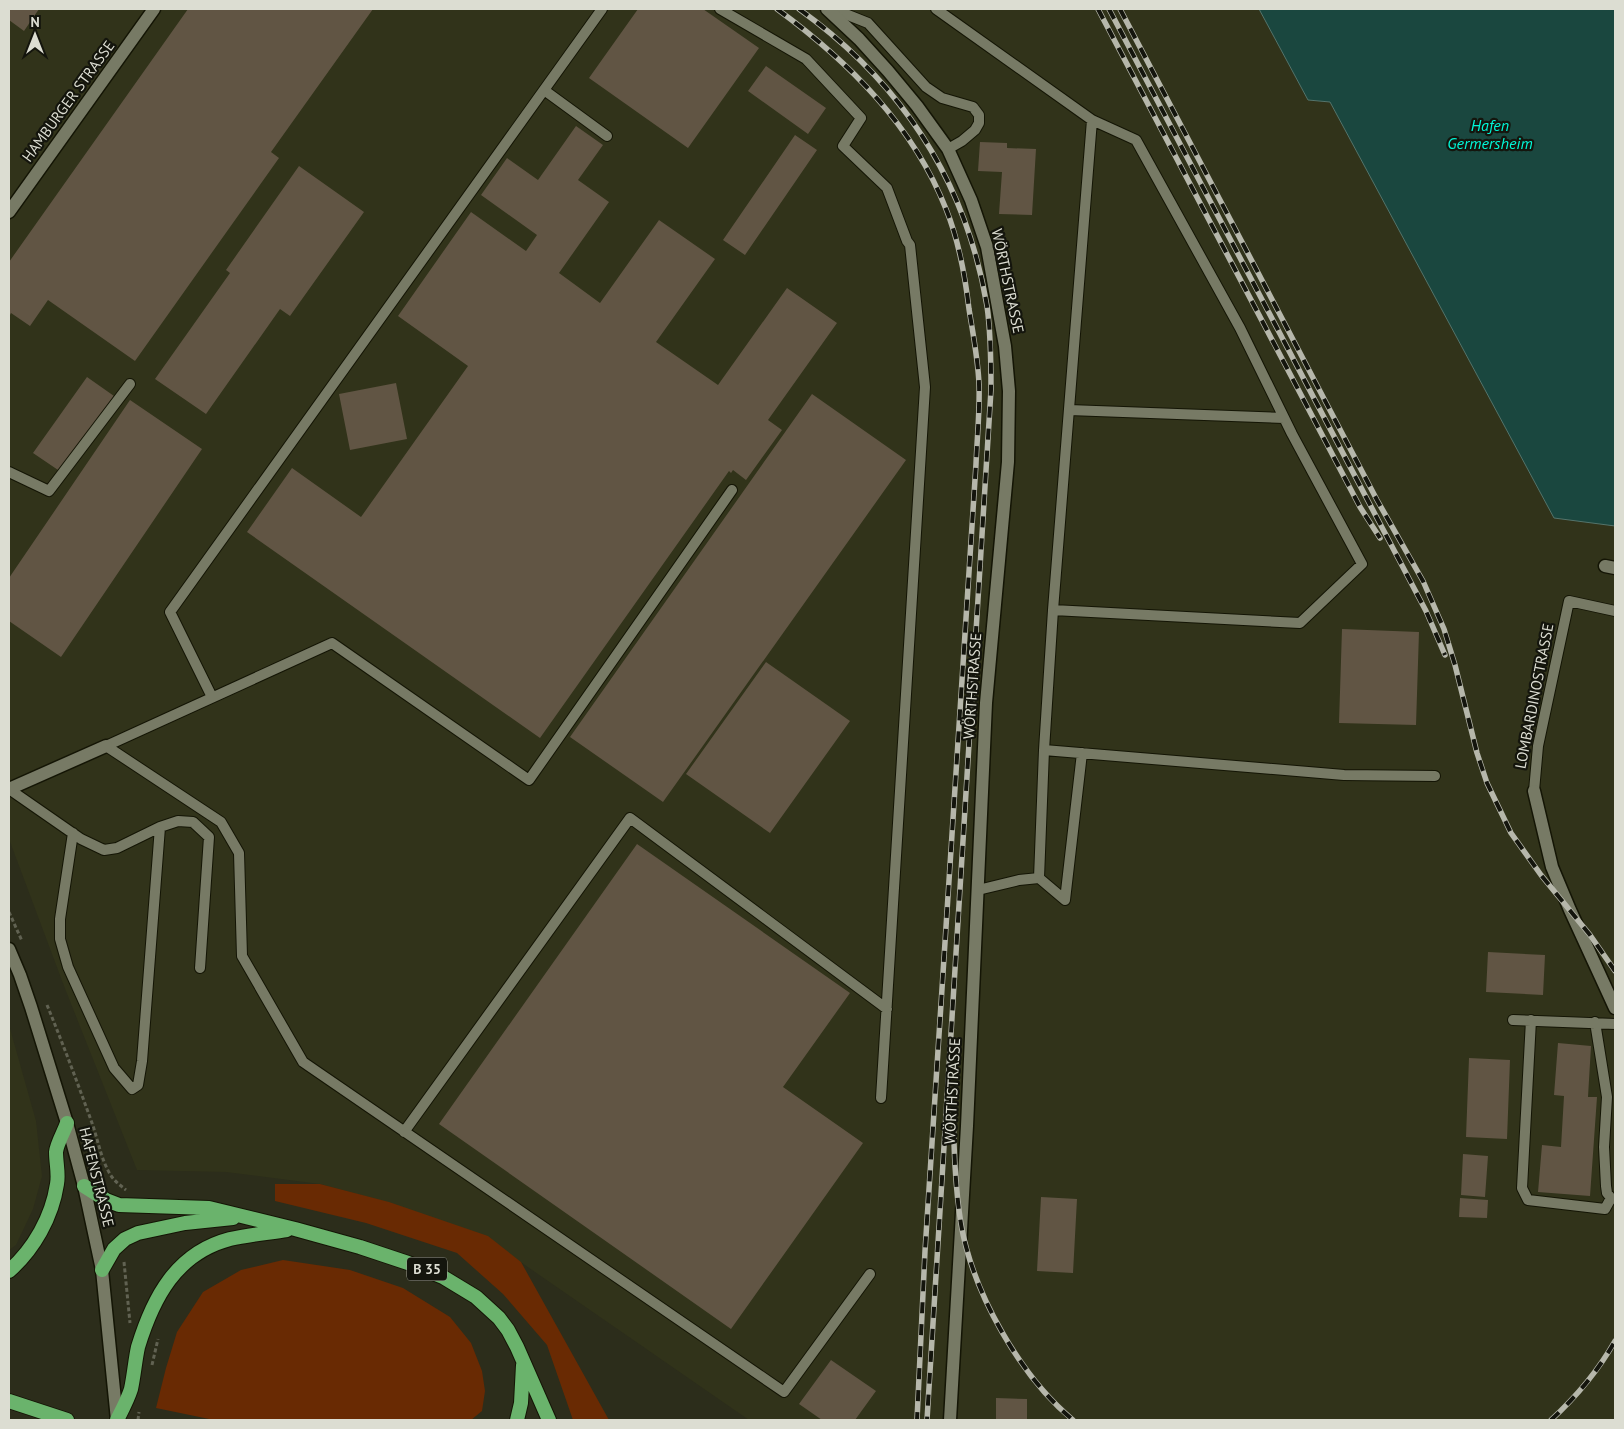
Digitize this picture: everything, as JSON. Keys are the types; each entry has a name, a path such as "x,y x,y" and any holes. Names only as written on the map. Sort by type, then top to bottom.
{"highway":[{"path":"9,1271 26,1255 37,1239 46,1219 58,1182 56,1150 67,1123"},
{"name":"B 35","path":"84,1186 106,1200 119,1205 209,1208 295,1229 427,1269 459,1285 476,1297 499,1318 517,1346 549,1420"},
{"name":"B 35","path":"102,1270 114,1249 125,1239 138,1233 186,1223 244,1217"},
{"name":"B 35","path":"117,1420 130,1391 136,1356 150,1313 168,1281 179,1268 194,1254 229,1239 295,1229"},
{"name":"B 35","path":"516,1420 521,1404 523,1362"},
{"path":"9,1401 67,1420"}],"street":[{"name":"HAMBURGER STRASSE","path":"9,212 154,9"},
{"name":"WÖRTHSTRASSE","path":"827,9 859,39 888,71 917,106 948,149 971,200 987,247 1005,346 1009,391 1008,462 986,703 962,1226 950,1420"},
{"path":"9,789 106,746"},
{"name":"LOMBARDINOSTRASSE","path":"1534,791 1552,867 1615,1008"},
{"name":"HAFENSTRASSE","path":"9,949 23,983 67,1123 84,1186 102,1270 117,1420"}],"lane":[{"path":"212,697 170,612 602,9"},
{"path":"720,9 806,59 862,118 843,146 887,188 910,246 925,387 882,1098"},
{"path":"833,9 868,23 926,87 942,98 973,108 979,115 979,123 975,130 962,141 948,149"},
{"path":"936,9 1092,120 1136,140 1240,328 1284,418 1362,564 1300,623 1053,610"},
{"path":"544,90 607,136"},
{"path":"1039,878 1044,750 1053,610 1092,120"},
{"path":"9,472 49,491 130,384"},
{"path":"1069,410 1284,418"},
{"path":"106,746 332,643 529,780 732,490"},
{"name":"LOMBARDINOSTRASSE","path":"1534,791 1538,746 1569,601 1615,611"},
{"path":"106,746 221,822 238,853 242,956 304,1062 404,1132 784,1392 870,1274"},
{"path":"1044,750 1344,775 1435,776"},
{"path":"978,890 1019,880 1039,878 1065,900 1082,754"},
{"path":"9,789 73,833 104,850 117,848 160,827 178,821 193,822 209,836 200,968"},
{"path":"404,1132 630,818 887,1009"},
{"path":"73,833 60,919 60,939 68,966 114,1068 132,1089 138,1085 142,1061 160,827"},
{"path":"1513,1020 1615,1024"},
{"path":"1531,1020 1522,1188 1528,1200 1605,1209 1613,1199 1607,1193 1606,1186 1604,1147 1607,1097 1595,1022"}],"path":[{"path":"9,912 24,946"},
{"path":"45,999 95,1132 102,1158 117,1183 133,1193 134,1206"},
{"path":"125,1260 123,1264 130,1326 153,1335 158,1339 150,1372"},
{"path":"138,1420 139,1411"}],"shaded area":[{"path":"9,9 1259,9 1308,100 1330,102 1554,518 1615,526 1615,1420 749,1420 496,1245 394,1204 320,1184 226,1172 137,1170 64,986 9,839"},
{"path":"9,1025 36,1121 42,1176 33,1209 16,1245 9,1250"},
{"path":"275,1184 320,1184 389,1202 488,1236 521,1262 609,1420 573,1420 547,1345 503,1294 457,1253 366,1223 275,1201"},
{"path":"283,1260 350,1270 403,1288 450,1317 471,1343 482,1371 485,1391 482,1411 471,1420 214,1420 156,1408 177,1332 203,1292 241,1270"}],"water":[{"name":"Hafen Germersheim","path":"1259,9 1615,9 1615,526 1554,518 1330,102 1308,100"}],"building":[{"path":"9,9 39,9 24,31 9,20"},
{"path":"188,9 373,9 271,152 279,158 135,361 48,300 30,326 11,313 9,317 9,262"},
{"path":"638,9 703,9 759,48 688,148 589,78"},
{"path":"766,66 826,108 808,134 748,91"},
{"path":"576,126 603,145 578,180 609,202 559,273 600,303 659,220 715,259 656,342 718,385 787,288 837,323 768,420 782,430 746,480 733,470 731,473 729,471 540,738 247,532 292,468 361,517 468,366 398,316 471,212 526,251 537,235 481,195 507,158 538,180"},
{"path":"795,135 817,150 745,255 723,240"},
{"path":"980,142 1007,143 1007,148 1036,149 1032,215 999,214 1002,172 978,171"},
{"path":"299,166 364,212 290,316 280,309 206,414 155,379 230,273 226,270"},
{"path":"87,377 114,396 61,472 33,453"},
{"path":"396,383 407,439 350,450 339,394"},
{"path":"812,394 906,460 663,802 570,737"},
{"path":"130,400 202,449 61,657 9,621 9,578"},
{"path":"1342,629 1419,632 1416,725 1339,723"},
{"path":"766,662 850,721 770,833 686,774"},
{"path":"637,844 850,993 783,1087 863,1143 731,1329 439,1124"},
{"path":"1488,952 1545,955 1543,995 1486,992"},
{"path":"1558,1043 1591,1046 1588,1097 1597,1097 1590,1196 1538,1192 1542,1145 1561,1147 1564,1096 1554,1095"},
{"path":"1469,1058 1510,1060 1507,1139 1466,1137"},
{"path":"1463,1154 1488,1156 1485,1197 1461,1195"},
{"path":"1041,1197 1077,1199 1073,1273 1037,1271"},
{"path":"1460,1198 1488,1200 1487,1218 1459,1217"},
{"path":"831,1360 876,1391 855,1420 822,1420 799,1404"},
{"path":"996,1398 1027,1399 1027,1420 996,1420"}],"railway":[{"path":"777,9 829,50 876,97 916,150 932,178 951,221 961,258 978,365 979,404 976,464 925,1251 917,1420"},
{"path":"799,9 836,38 869,69 924,138 945,177 963,217 977,260 987,306 989,327 991,390 927,1420"},
{"path":"1098,9 1360,507 1380,538"},
{"path":"1109,9 1426,611 1445,655"},
{"path":"1120,9 1377,500 1423,581 1444,629 1477,753 1487,783 1511,833 1541,875 1590,935 1615,971"},
{"path":"953,1110 959,1210 967,1250 976,1278 988,1305 1017,1357 1053,1402 1073,1420"},
{"path":"1551,1420 1586,1383 1615,1341"}]}
